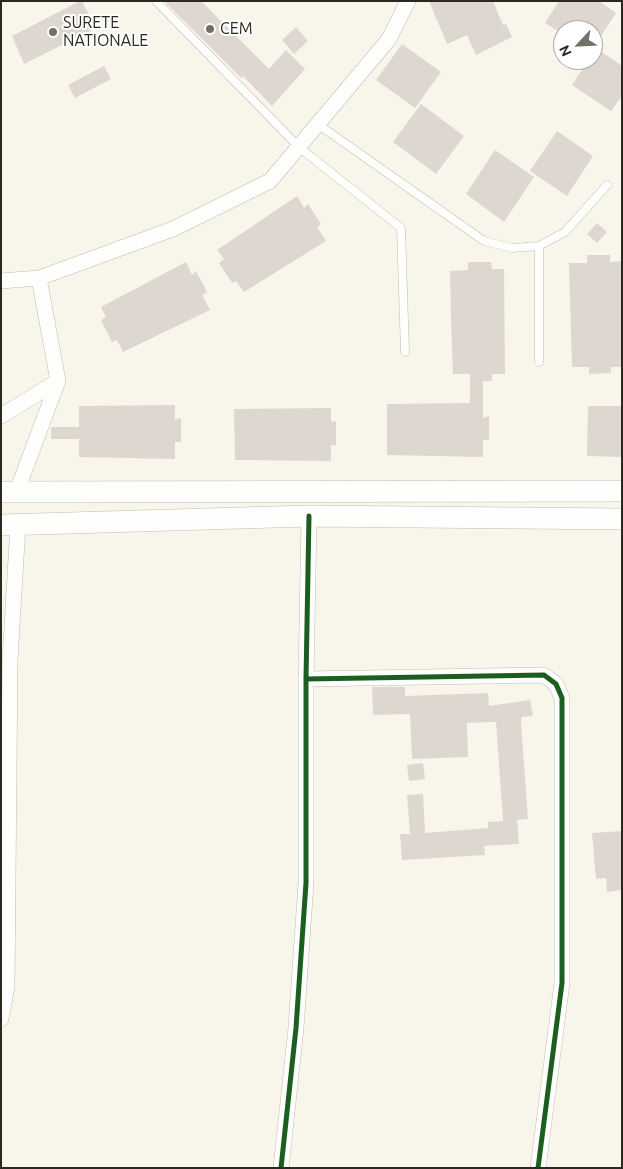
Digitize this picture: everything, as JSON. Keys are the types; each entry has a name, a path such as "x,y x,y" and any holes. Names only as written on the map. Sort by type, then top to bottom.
{"main road":[{"path":"9,492 622,491"},
{"path":"10,525 309,516 622,519"}],"street":[{"path":"1,281 39,278 173,229 270,181 300,148 389,39 408,1"},
{"path":"9,492 58,381 39,278"},
{"path":"1,416 58,381"},
{"path":"281,1168 296,1028 306,883 306,679 309,516"},
{"path":"1,1018 7,986 10,525"},
{"path":"306,679 544,675 556,684 562,698 562,982 538,1168"}],"lane":[{"path":"156,1 300,148 401,228 405,352"},
{"path":"319,125 484,241 512,248 539,246 565,232 608,185"},
{"path":"539,246 539,362"}],"building":[{"name":"SURETE NATIONALE","path":"82,1 96,28 24,64 12,36"},
{"path":"164,1 201,1 269,69 286,50 305,69 272,106 243,76 241,78"},
{"path":"429,1 493,1 503,25 506,24 512,37 476,55 467,35 447,44"},
{"path":"559,1 599,1 616,13 603,33 603,20 553,20 553,28 545,23"},
{"path":"296,27 308,41 294,54 282,40"},
{"path":"402,44 441,72 415,108 376,80"},
{"path":"603,53 622,66 622,96 611,111 572,85 582,70 603,70"},
{"path":"104,66 111,79 75,98 68,85"},
{"path":"421,104 464,136 436,174 393,142"},
{"path":"557,131 593,156 567,196 530,171"},
{"path":"495,150 534,177 504,222 466,194"},
{"path":"297,196 304,208 308,204 321,224 317,227 326,241 244,292 236,281 232,283 219,263 224,259 217,250"},
{"path":"597,223 607,232 597,243 587,234"},
{"path":"587,255 610,255 610,262 622,261 622,367 611,367 611,373 589,374 589,367 572,367 569,263 587,263"},
{"path":"186,262 192,275 196,271 207,292 202,295 210,310 123,352 117,340 112,342 101,320 106,317 101,307"},
{"path":"468,262 491,262 492,269 504,269 505,374 492,374 492,381 483,381 483,418 489,416 489,440 483,440 483,457 387,455 387,404 470,403 470,374 453,374 450,271 468,270"},
{"path":"175,405 175,420 181,418 181,442 175,442 175,459 79,457 79,439 51,439 51,427 79,427 79,406"},
{"path":"588,406 622,406 622,457 587,456"},
{"path":"331,408 331,422 336,421 336,445 331,445 331,461 235,460 234,409"},
{"path":"372,687 405,687 405,696 488,693 489,706 530,700 533,716 522,717 521,723 528,819 517,820 519,844 484,846 485,855 402,860 400,834 410,834 407,795 423,794 425,833 488,828 488,822 503,821 496,722 467,723 468,757 412,759 410,714 373,715"},
{"path":"423,763 425,779 409,781 407,765"},
{"path":"622,831 622,890 607,892 606,878 596,879 592,833"}],"cycle path":[{"path":"281,1168 296,1028 306,883 306,679 309,516"},
{"path":"306,679 544,675 556,684 562,698 562,983 538,1168"}],"place":[{"name":"CEM","path":"210,29"},
{"name":"SURETE NATIONALE","path":"53,32"}]}
